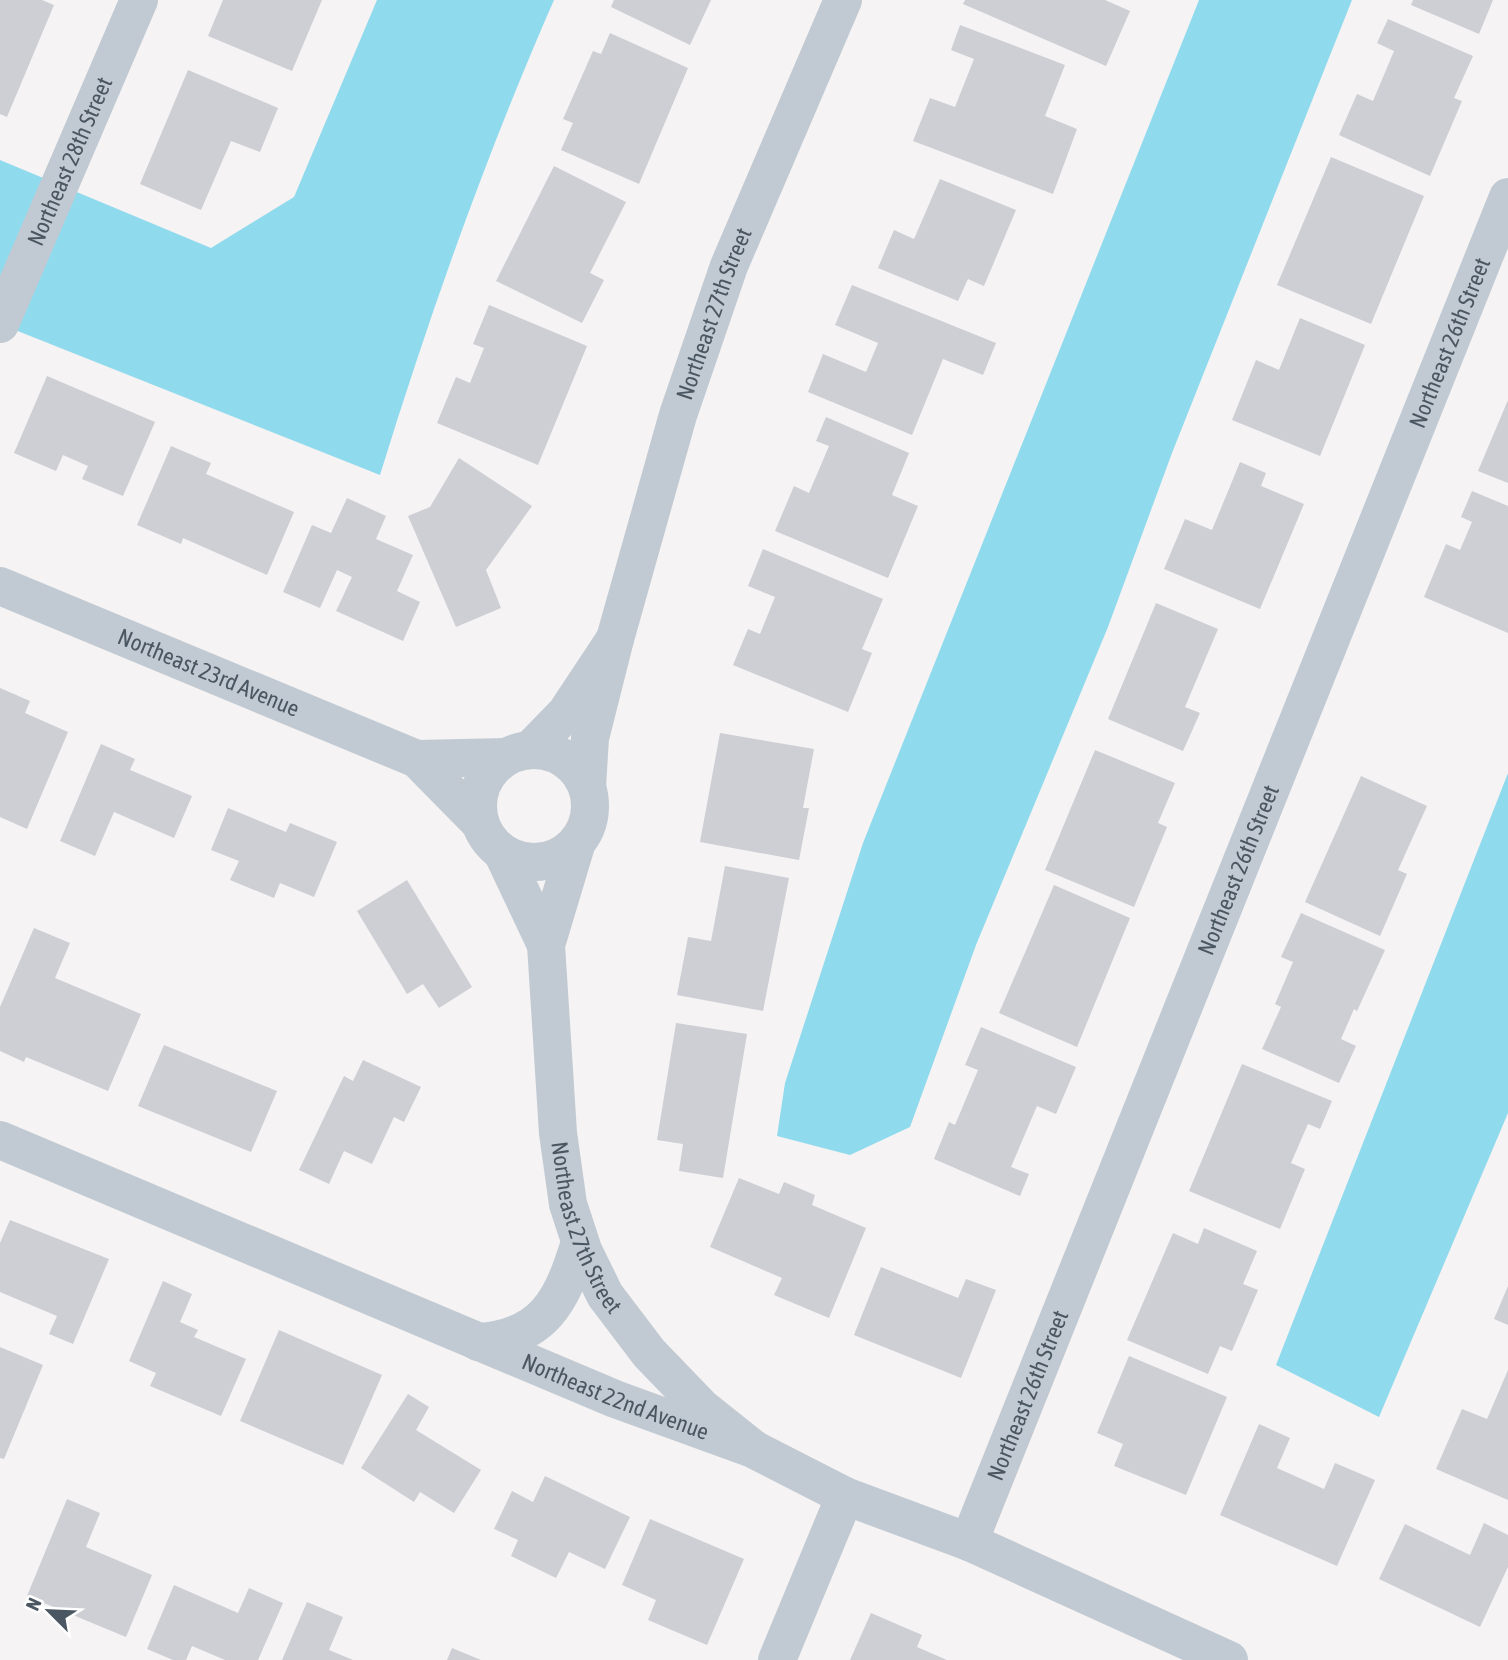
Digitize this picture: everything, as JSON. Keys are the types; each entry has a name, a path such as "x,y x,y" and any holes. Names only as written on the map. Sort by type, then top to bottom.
{"street":[{"name":"Northeast 28th Street","path":"0,324 139,0"},
{"name":"Northeast 27th Street","path":"587,787 590,738 678,415 729,266 843,0"},
{"name":"Northeast 26th Street","path":"969,1542 1508,197"},
{"name":"Northeast 23rd Avenue","path":"0,586 417,760 480,823"},
{"name":"Northeast 27th Street","path":"518,753 566,713 615,639"},
{"name":"Northeast 23rd Avenue","path":"417,760 518,753"},
{"path":"518,753 554,753 574,766 587,787 591,807 587,827 576,845 560,857 541,863 521,862 503,854 485,835 480,823 477,804 481,786 492,769 518,753"},
{"name":"Northeast 27th Street","path":"576,845 546,945 558,1133 568,1204 580,1242 605,1294 649,1353 702,1408 755,1450"},
{"name":"Northeast 27th Street","path":"503,854 546,945"},
{"name":"Northeast 22nd Avenue","path":"0,1140 615,1399 755,1450 845,1496 969,1542 1229,1660"},
{"path":"478,1342 500,1341 533,1328 558,1298 580,1242"},
{"path":"777,1660 845,1496"}],"water":[{"path":"377,0 554,0 460,235 380,475 0,324 0,160 211,248 294,197"},
{"path":"1199,0 1352,0 1172,453 1108,627 976,945 910,1127 850,1155 777,1136 785,1083 863,843"},
{"path":"1508,773 1508,1113 1379,1417 1276,1365"}],"building":[{"path":"0,0 42,0 54,5 7,117 0,114"},
{"path":"223,0 322,0 292,71 208,36"},
{"path":"614,0 711,0 690,45 611,7"},
{"path":"965,0 1105,0 1130,11 1106,66 963,4"},
{"path":"1413,0 1493,0 1479,34 1411,5"},
{"path":"1388,19 1473,56 1454,98 1462,101 1430,176 1339,135 1357,94 1373,101 1394,51 1377,43"},
{"path":"960,25 1065,65 1045,116 1077,129 1053,194 913,141 930,98 955,107 974,59 951,50"},
{"path":"610,33 688,68 639,184 561,150 573,123 563,119 593,51 601,54"},
{"path":"188,70 278,108 260,152 231,141 201,210 140,184"},
{"path":"1331,157 1424,196 1371,324 1277,285"},
{"path":"554,166 626,202 590,273 604,280 582,323 496,281"},
{"path":"940,179 1016,210 984,286 968,279 958,301 878,268 894,230 914,239"},
{"path":"852,285 996,343 983,375 943,359 912,435 808,392 823,354 866,372 878,343 835,325"},
{"path":"489,305 587,346 538,465 437,423 456,377 470,383 484,348 473,344"},
{"path":"1300,318 1365,345 1320,456 1232,420 1256,360 1279,370"},
{"path":"47,376 155,422 123,496 82,479 88,466 63,455 56,471 14,453"},
{"path":"1508,400 1508,483 1478,471"},
{"path":"826,417 909,453 892,495 918,506 888,578 775,531 794,486 809,493 829,446 816,441"},
{"path":"171,446 211,463 206,474 294,512 267,575 183,538 181,544 137,525"},
{"path":"459,458 532,506 486,570 501,608 456,627 408,516 430,507"},
{"path":"1240,462 1266,473 1261,486 1304,504 1260,609 1164,569 1185,519 1212,530"},
{"path":"1472,491 1508,506 1508,633 1424,597 1446,544 1460,550 1472,522 1461,517"},
{"path":"347,498 386,516 376,539 413,555 397,591 420,602 403,641 336,611 352,577 337,570 320,608 283,592 312,525 331,533"},
{"path":"763,549 883,599 862,649 872,653 848,712 733,665 748,629 760,634 775,597 748,586"},
{"path":"1156,603 1218,629 1185,707 1200,713 1183,751 1108,719"},
{"path":"0,688 30,701 25,713 68,732 27,829 0,817"},
{"path":"720,733 814,749 803,808 809,808 799,860 700,842"},
{"path":"101,744 135,759 130,770 192,796 174,838 114,812 95,856 60,841"},
{"path":"1095,750 1175,783 1158,823 1167,827 1134,907 1045,870"},
{"path":"1361,776 1427,806 1398,870 1407,874 1380,936 1305,902"},
{"path":"228,808 286,832 290,823 337,842 314,897 280,883 274,898 230,880 239,861 211,850"},
{"path":"725,866 789,878 763,1011 677,995 688,937 711,941"},
{"path":"407,880 472,987 439,1008 423,984 407,994 357,911"},
{"path":"1054,885 1130,918 1077,1047 999,1013"},
{"path":"1301,913 1385,950 1341,1039 1356,1046 1339,1083 1262,1049 1281,1007 1275,1004 1293,962 1281,957"},
{"path":"34,928 70,943 55,978 141,1014 108,1091 26,1057 24,1062 0,1051 0,1007"},
{"path":"676,1023 747,1034 723,1178 679,1171 683,1144 657,1140"},
{"path":"981,1027 1076,1067 1056,1114 1037,1106 1011,1167 1029,1174 1020,1196 934,1159 949,1122 955,1125 978,1070 965,1065"},
{"path":"164,1045 277,1091 251,1152 138,1106"},
{"path":"363,1060 421,1087 404,1122 394,1117 372,1164 344,1151 329,1184 299,1170 344,1076 353,1081"},
{"path":"1242,1064 1332,1101 1320,1129 1308,1124 1291,1163 1305,1169 1280,1229 1189,1191"},
{"path":"739,1178 779,1194 784,1182 815,1195 812,1205 866,1228 829,1318 774,1295 782,1278 710,1247"},
{"path":"10,1220 109,1259 73,1344 49,1334 57,1316 0,1292 0,1243"},
{"path":"1204,1228 1257,1251 1243,1284 1258,1290 1232,1351 1220,1346 1208,1374 1127,1340 1173,1233 1198,1244"},
{"path":"881,1267 958,1298 966,1279 996,1290 961,1378 854,1335"},
{"path":"163,1281 192,1294 180,1322 198,1330 194,1337 246,1359 221,1416 150,1386 156,1373 129,1361"},
{"path":"1508,1286 1508,1325 1494,1319"},
{"path":"279,1330 382,1375 343,1465 240,1421"},
{"path":"0,1347 43,1365 4,1459 0,1458"},
{"path":"1129,1356 1227,1397 1186,1495 1114,1466 1123,1444 1097,1433"},
{"path":"1508,1370 1508,1500 1436,1469 1462,1409 1487,1419"},
{"path":"408,1394 429,1407 416,1430 481,1470 454,1513 420,1492 414,1502 361,1468"},
{"path":"1259,1424 1290,1438 1277,1468 1324,1489 1335,1463 1375,1480 1337,1566 1220,1515"},
{"path":"545,1476 630,1517 605,1569 569,1552 556,1578 511,1556 518,1540 494,1529 512,1491 533,1502"},
{"path":"67,1499 100,1513 86,1547 152,1575 126,1637 27,1596"},
{"path":"650,1519 744,1559 707,1645 648,1620 656,1600 622,1585"},
{"path":"1484,1523 1508,1535 1508,1567 1480,1627 1379,1579 1405,1524 1470,1555"},
{"path":"174,1585 238,1613 249,1588 283,1603 258,1660 225,1660 192,1646 186,1660 173,1660 147,1649"},
{"path":"307,1602 343,1617 329,1650 353,1660 282,1660"},
{"path":"871,1613 922,1635 917,1647 947,1660 850,1660"},
{"path":"452,1648 481,1660 447,1660"}]}
